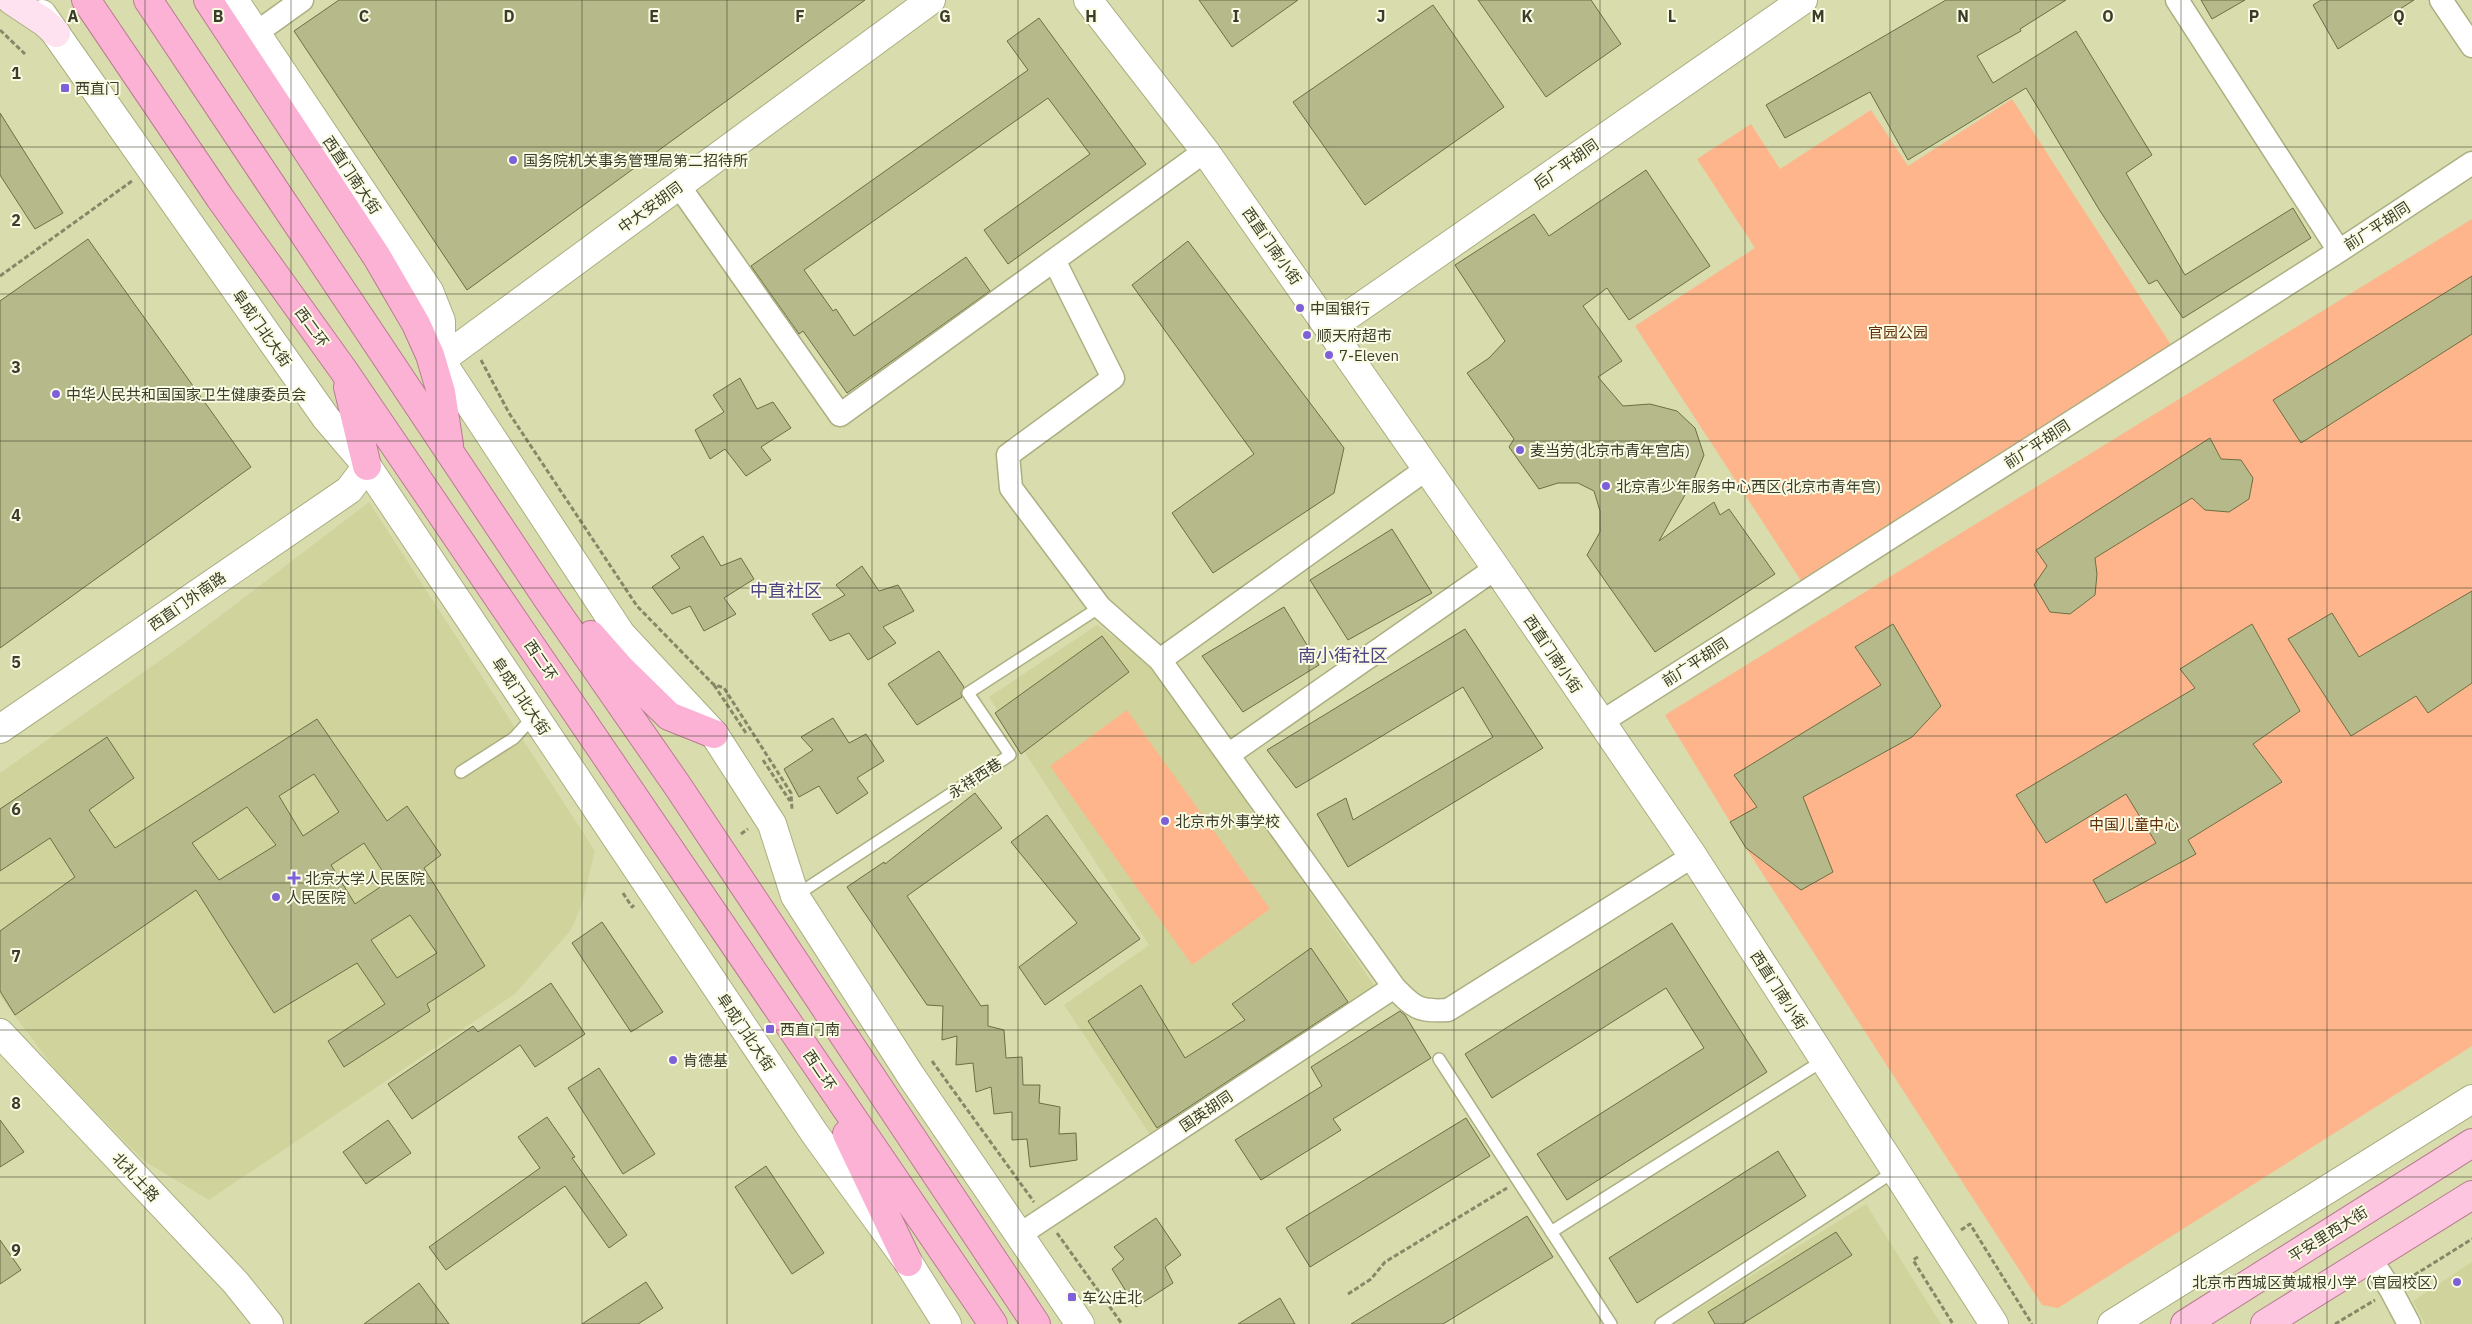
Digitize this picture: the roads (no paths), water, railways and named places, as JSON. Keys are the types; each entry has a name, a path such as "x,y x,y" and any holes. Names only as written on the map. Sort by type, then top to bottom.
{"highway":[{"name":"西二环","path":"86,0 220,198 344,371 993,1324"},
{"path":"148,0 547,598 677,786 1036,1324"},
{"path":"208,0 334,190 416,324 439,371 449,444 456,460"},
{"path":"344,371 367,466"},
{"path":"547,598 587,630 620,668 669,716 714,734"},
{"path":"811,1056 908,1262"}],"main road":[{"path":"11,0 56,33"},
{"name":"平安里西大街","path":"2185,1324 2472,1143"},
{"path":"2265,1324 2472,1195"}],"street":[{"path":"33,0 56,33"},
{"name":"西直门南大街","path":"234,0 432,296 441,324 439,371"},
{"path":"256,33 302,0"},
{"name":"中大安胡同","path":"439,371 679,186 931,0"},
{"name":"西直门南小街","path":"1088,0 1205,151 1330,328 1425,470 1496,568 1600,723 1693,856 1994,1324"},
{"name":"后广平胡同","path":"1330,328 1803,0"},
{"path":"2176,0 2339,251"},
{"path":"2441,0 2472,46"},
{"name":"阜成门北大街","path":"56,33 326,418 367,466 815,1134 908,1262 947,1324"},
{"path":"679,186 840,415 1055,262 1205,151"},
{"name":"前广平胡同","path":"1600,723 2339,251 2472,163"},
{"path":"1055,262 1113,378 1008,455 1012,488 1100,607 1160,660 1394,987 1412,1006 1432,1011 1448,1010 1693,856"},
{"path":"439,371 621,634 714,734 772,824 795,896 910,1076 1080,1324"},
{"name":"西直门外南路","path":"2,724 163,625 348,490 367,466"},
{"path":"1160,660 1425,470"},
{"path":"1228,755 1496,568"},
{"name":"国英胡同","path":"1019,1236 1394,987"},
{"name":"北礼士路","path":"0,1033 236,1283 269,1324"},
{"path":"2112,1324 2472,1099"},
{"path":"2370,1258 2391,1290 2409,1324"}],"lane":[{"name":"永祥西巷","path":"795,896 1010,755 968,693 1100,607"},
{"path":"461,772 514,738 534,716"},
{"path":"1438,1059 1611,1324"},
{"path":"1551,1232 1824,1060"},
{"path":"1661,1324 1896,1171"}],"place":[{"name":"西直门","path":"65,88"},
{"name":"国务院机关事务管理局第二招待所","path":"513,160"},
{"name":"中国银行","path":"1300,308"},
{"name":"顺天府超市","path":"1307,335"},
{"name":"7-Eleven","path":"1329,355"},
{"name":"中华人民共和国国家卫生健康委员会","path":"56,394"},
{"name":"麦当劳(北京市青年宫店)","path":"1520,450"},
{"name":"北京青少年服务中心西区(北京市青年宫)","path":"1606,486"},
{"name":"北京市外事学校","path":"1165,821"},
{"name":"北京大学人民医院","path":"294,878"},
{"name":"人民医院","path":"276,897"},
{"name":"西直门南","path":"770,1029"},
{"name":"肯德基","path":"673,1060"},
{"name":"北京市西城区黄城根小学（官园校区）","path":"2457,1282"},
{"name":"车公庄北","path":"1072,1297"}],"district":[{"name":"中直社区","path":"786,590"},
{"name":"南小街社区","path":"1343,655"}],"park label":[{"name":"官园公园","path":"1898,332"},
{"name":"中国儿童中心","path":"2134,824"}]}
